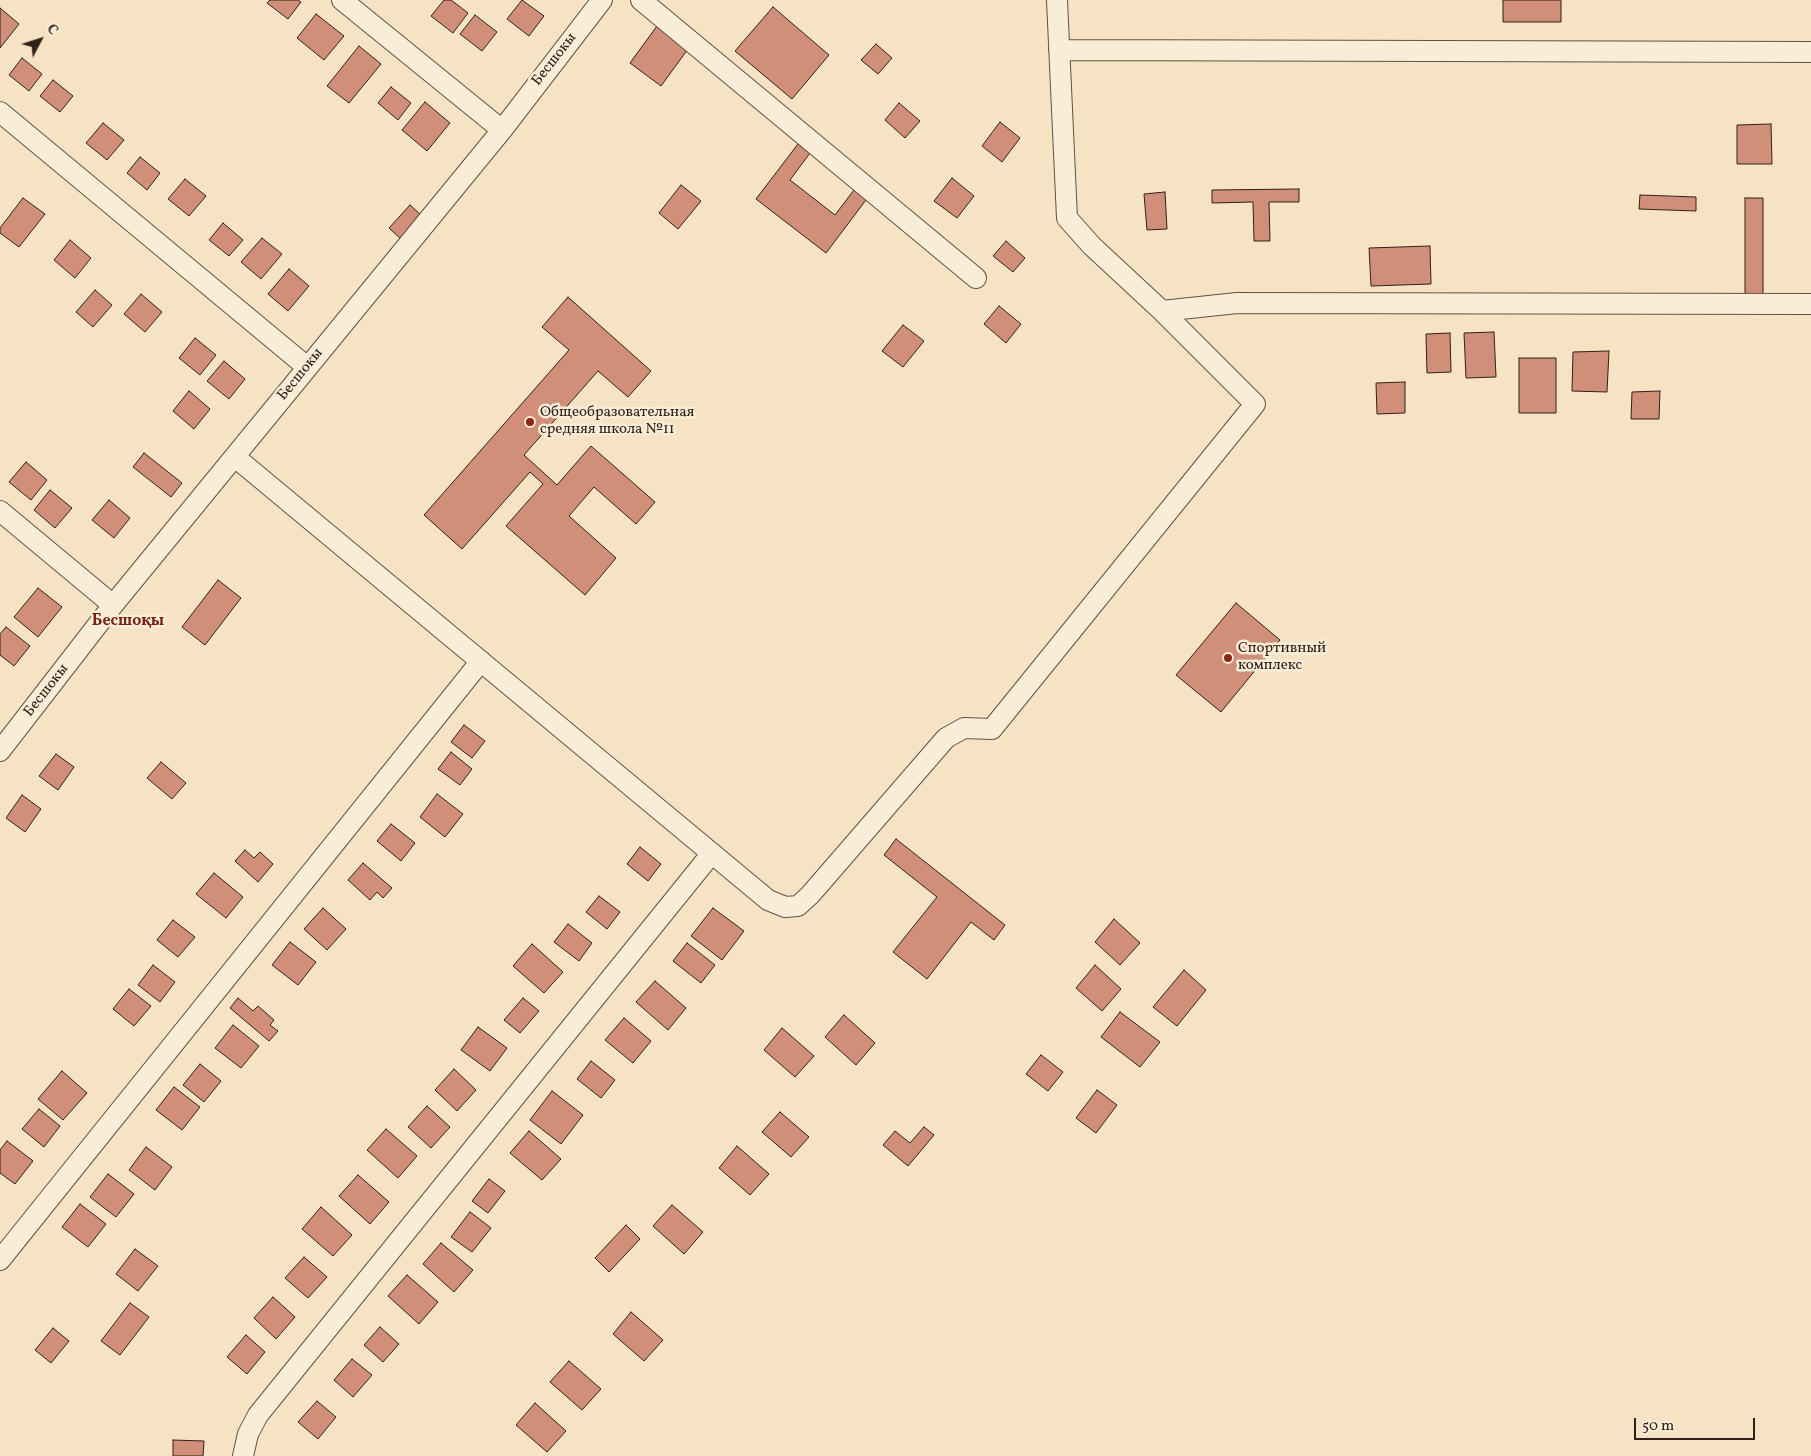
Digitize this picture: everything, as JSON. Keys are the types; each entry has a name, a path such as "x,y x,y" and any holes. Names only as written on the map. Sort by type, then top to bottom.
{"street":[{"path":"342,0 502,130"},
{"name":"Бесшокы","path":"0,751 113,605 502,130 602,0"},
{"path":"641,0 976,278"},
{"path":"235,457 768,900 784,908 798,906 810,896 946,738 964,728 992,729 1255,404 1162,311 1092,246 1067,218 1056,0"},
{"path":"1059,50 1811,52"},
{"path":"0,112 307,367"},
{"path":"1162,311 1237,303 1811,304"},
{"path":"0,511 113,605"},
{"path":"0,1260 481,661"},
{"path":"242,1456 248,1434 258,1415 712,853"}],"building":[{"path":"270,0 298,0 301,2 288,19 267,3"},
{"path":"444,0 451,0 468,13 453,33 431,16"},
{"path":"522,0 544,16 529,36 507,19"},
{"path":"1503,0 1561,0 1561,22 1503,22"},
{"path":"773,7 829,55 792,99 735,51"},
{"path":"0,8 19,24 0,48"},
{"path":"316,14 344,36 324,60 297,38"},
{"path":"475,15 497,32 482,51 460,34"},
{"path":"657,26 688,49 661,86 630,63"},
{"path":"876,44 892,58 878,74 861,60"},
{"path":"359,46 381,64 349,103 327,86"},
{"path":"22,58 42,74 29,91 9,75"},
{"path":"53,80 73,96 60,112 40,96"},
{"path":"391,87 411,103 398,120 378,103"},
{"path":"425,102 450,123 427,151 402,130"},
{"path":"899,103 920,121 905,138 885,120"},
{"path":"1000,122 1020,138 1002,162 982,146"},
{"path":"103,123 124,140 107,160 86,143"},
{"path":"1771,124 1772,164 1737,164 1737,125"},
{"path":"798,144 810,153 790,180 835,215 857,186 869,196 826,253 756,199"},
{"path":"140,157 160,173 147,190 127,173"},
{"path":"952,178 974,196 957,218 934,201"},
{"path":"185,179 206,196 189,216 168,199"},
{"path":"681,185 701,201 678,229 659,213"},
{"path":"1299,189 1299,202 1269,202 1270,241 1254,241 1253,202 1212,203 1212,190"},
{"path":"1165,192 1167,229 1147,230 1144,194"},
{"path":"1640,195 1696,197 1696,211 1639,209"},
{"path":"23,198 45,214 19,247 0,233 0,228"},
{"path":"1745,198 1763,198 1763,295 1745,295"},
{"path":"410,205 422,216 401,239 389,228"},
{"path":"223,223 243,240 229,256 209,240"},
{"path":"262,238 282,254 261,279 241,262"},
{"path":"70,240 91,258 75,278 54,260"},
{"path":"1006,241 1025,258 1013,272 993,256"},
{"path":"1430,246 1431,284 1371,286 1369,248"},
{"path":"289,269 309,286 288,311 268,294"},
{"path":"95,290 112,305 93,327 76,312"},
{"path":"141,294 162,312 145,332 124,314"},
{"name":"Общеобразовательная средняя школа №11","path":"568,297 651,371 628,397 598,371 524,455 557,485 591,446 655,502 636,524 594,487 569,516 616,558 585,595 506,526 543,484 530,472 462,549 424,515 569,350 542,327"},
{"path":"999,306 1021,324 1006,343 984,324"},
{"path":"903,325 924,341 903,367 882,351"},
{"path":"1494,332 1496,377 1466,378 1464,333"},
{"path":"1450,333 1451,372 1427,373 1426,334"},
{"path":"195,338 216,355 200,375 179,358"},
{"path":"1609,351 1607,392 1572,391 1573,352"},
{"path":"1519,358 1556,358 1556,413 1519,413"},
{"path":"224,361 245,379 229,399 207,381"},
{"path":"1405,382 1405,413 1377,414 1376,383"},
{"path":"189,391 210,409 194,429 173,411"},
{"path":"1660,391 1659,419 1631,419 1632,392"},
{"path":"144,453 182,483 171,497 133,467"},
{"path":"26,462 47,480 31,500 9,482"},
{"path":"50,490 72,508 55,528 34,510"},
{"path":"109,500 130,518 114,538 92,520"},
{"path":"218,580 241,598 205,645 182,627"},
{"path":"38,588 62,607 38,637 14,617"},
{"name":"Спортивный комплекс","path":"1236,603 1280,640 1221,712 1176,675"},
{"path":"6,627 30,646 14,666 0,655 0,634"},
{"path":"464,725 485,741 472,758 451,742"},
{"path":"451,752 472,769 460,785 438,769"},
{"path":"56,754 74,767 58,790 39,776"},
{"path":"161,762 186,783 172,799 147,778"},
{"path":"437,794 463,814 445,837 420,817"},
{"path":"22,795 41,809 25,832 6,818"},
{"path":"391,824 415,843 401,861 377,841"},
{"path":"896,839 1005,925 994,940 971,922 927,979 893,952 937,897 884,855"},
{"path":"640,847 661,864 648,881 627,864"},
{"path":"245,850 254,858 260,852 273,864 258,882 235,861"},
{"path":"363,863 392,888 383,898 377,892 370,900 348,880"},
{"path":"214,873 243,897 226,918 196,894"},
{"path":"599,896 620,912 607,929 586,912"},
{"path":"323,908 346,929 327,950 304,929"},
{"path":"713,908 744,931 722,960 691,936"},
{"path":"1114,919 1140,943 1120,965 1095,942"},
{"path":"173,920 195,937 178,957 157,940"},
{"path":"568,924 592,943 579,961 554,942"},
{"path":"290,942 316,962 298,985 272,965"},
{"path":"687,943 715,965 701,983 673,961"},
{"path":"532,944 563,972 544,993 513,966"},
{"path":"153,965 175,982 160,1002 138,985"},
{"path":"1095,965 1121,989 1102,1011 1076,988"},
{"path":"1184,970 1206,990 1177,1026 1153,1007"},
{"path":"655,981 686,1008 668,1030 636,1002"},
{"path":"129,989 151,1006 134,1026 113,1009"},
{"path":"238,998 253,1011 258,1006 274,1020 270,1025 278,1031 269,1041 230,1008"},
{"path":"523,998 539,1011 520,1033 504,1020"},
{"path":"1120,1012 1160,1042 1140,1067 1101,1037"},
{"path":"844,1015 875,1043 856,1065 825,1037"},
{"path":"624,1018 651,1041 633,1063 605,1040"},
{"path":"233,1025 259,1046 241,1068 215,1048"},
{"path":"478,1027 507,1048 490,1071 461,1050"},
{"path":"782,1028 814,1056 795,1077 764,1050"},
{"path":"1041,1055 1063,1072 1048,1091 1026,1074"},
{"path":"591,1061 615,1080 601,1098 577,1079"},
{"path":"200,1064 221,1081 204,1102 183,1085"},
{"path":"454,1069 476,1090 457,1111 435,1090"},
{"path":"62,1071 87,1093 63,1120 38,1099"},
{"path":"174,1087 200,1107 182,1130 156,1110"},
{"path":"1097,1090 1117,1105 1096,1133 1076,1118"},
{"path":"552,1091 583,1115 561,1144 530,1120"},
{"path":"427,1106 450,1127 431,1148 408,1127"},
{"path":"39,1109 60,1126 44,1147 22,1129"},
{"path":"780,1112 809,1137 791,1157 762,1132"},
{"path":"924,1127 934,1135 908,1166 883,1145 895,1131 910,1143"},
{"path":"386,1129 417,1156 398,1178 367,1150"},
{"path":"529,1131 561,1159 542,1180 510,1153"},
{"path":"7,1141 33,1161 15,1184 0,1173 0,1150"},
{"path":"737,1146 769,1174 750,1195 719,1168"},
{"path":"146,1147 172,1167 155,1190 129,1170"},
{"path":"108,1174 134,1194 116,1217 90,1197"},
{"path":"358,1175 389,1202 370,1224 339,1196"},
{"path":"489,1179 505,1191 488,1213 472,1201"},
{"path":"80,1204 106,1224 88,1247 62,1227"},
{"path":"672,1205 703,1232 684,1254 653,1226"},
{"path":"321,1207 352,1235 333,1256 302,1229"},
{"path":"470,1212 491,1228 472,1252 451,1237"},
{"path":"626,1225 640,1239 609,1272 595,1258"},
{"path":"441,1243 473,1270 454,1292 423,1264"},
{"path":"135,1249 158,1266 138,1291 116,1274"},
{"path":"304,1257 327,1277 308,1298 285,1278"},
{"path":"407,1275 438,1302 419,1324 388,1296"},
{"path":"273,1297 295,1317 276,1339 254,1318"},
{"path":"130,1303 149,1317 120,1355 101,1341"},
{"path":"631,1312 663,1340 644,1361 613,1334"},
{"path":"380,1327 399,1344 383,1362 364,1345"},
{"path":"53,1328 69,1341 51,1363 35,1350"},
{"path":"246,1335 265,1352 247,1374 227,1357"},
{"path":"352,1359 372,1375 353,1397 334,1380"},
{"path":"569,1361 601,1389 582,1410 550,1382"},
{"path":"317,1401 336,1417 318,1439 298,1422"},
{"path":"535,1403 566,1431 547,1452 516,1425"},
{"path":"173,1440 204,1441 203,1456 173,1456"}],"place":[{"name":"Общеобразовательная средняя школа №11","path":"530,422"},
{"name":"Спортивный комплекс","path":"1228,658"}],"district":[{"name":"Бесшоқы","path":"128,622"}]}
